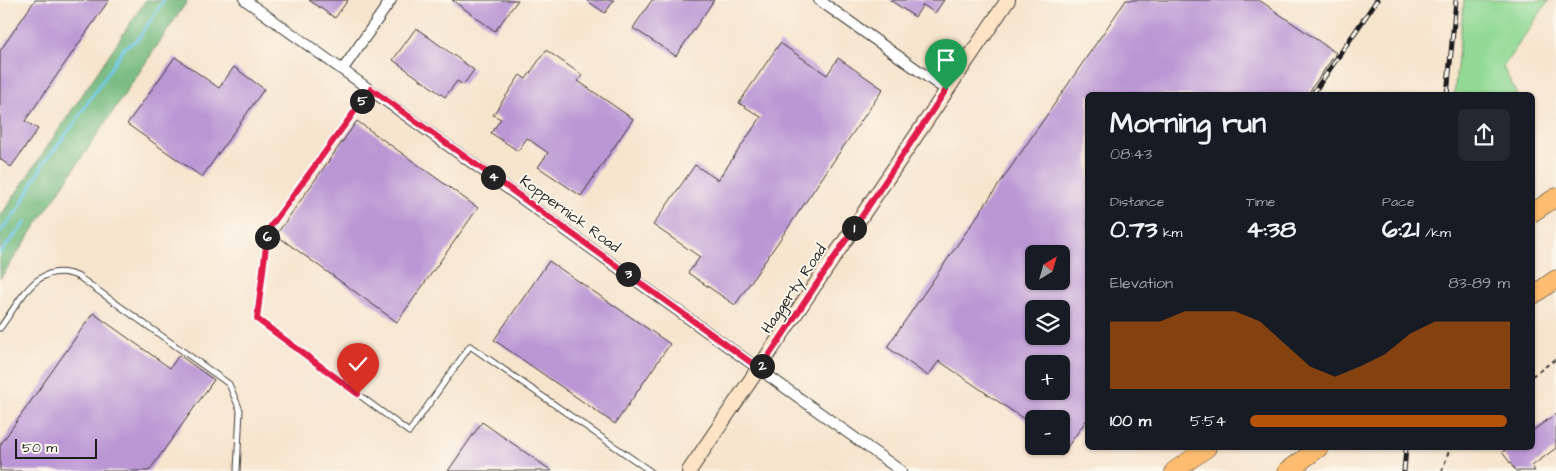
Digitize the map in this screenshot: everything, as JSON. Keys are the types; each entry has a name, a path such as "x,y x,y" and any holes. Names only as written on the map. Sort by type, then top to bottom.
{"highway":[{"path":"1535,211 1556,197"},
{"path":"1535,294 1556,279"},
{"path":"1174,471 1204,450"},
{"path":"1287,471 1316,450"}],"main road":[{"name":"Haggerty Road","path":"689,471 760,369 1008,0"}],"street":[{"name":"Koppernick Road","path":"245,0 901,471"},
{"path":"343,69 391,0"},
{"path":"818,0 946,90"}],"lane":[{"path":"371,89 268,230 257,319 409,432 470,346 650,471"},
{"path":"0,328 40,277 54,271 69,273 79,277 229,384 240,410 237,471"}],"path":[{"path":"1535,374 1556,359"},
{"path":"1442,471 1449,450"}],"green space":[{"path":"146,0 188,0 0,279 0,217"},
{"path":"1464,0 1549,0 1503,67 1516,92 1454,92"}],"building":[{"path":"35,0 109,0 25,121 38,129 11,167 0,159 0,51"},
{"path":"309,0 348,0 335,18"},
{"path":"452,0 518,0 495,31"},
{"path":"586,0 614,0 605,13"},
{"path":"652,0 714,0 676,56 633,28"},
{"path":"890,0 944,0 935,13 923,5 915,17"},
{"path":"1126,0 1259,0 1336,53 1309,92 1085,92 1085,422 1070,443 1070,410 1025,410 1025,420 939,361 928,376 887,347"},
{"path":"416,28 474,70 463,85 457,81 445,97 393,60"},
{"path":"780,43 827,75 838,58 883,89 735,305 688,273 700,257 653,225 695,165 718,180 761,117 739,103"},
{"path":"546,50 582,75 578,81 633,119 581,196 538,167 548,153 527,138 518,151 491,133 501,119 493,115 520,75 526,79"},
{"path":"175,57 219,88 234,67 264,89 202,177 127,124"},
{"path":"357,121 478,208 397,322 276,235"},
{"path":"549,261 670,344 615,424 494,340"},
{"path":"93,313 170,368 179,355 214,380 149,471 0,471 0,445"},
{"path":"1556,414 1556,448 1532,466 1535,471 1516,471 1502,452 1506,450 1535,450 1535,429"},
{"path":"482,422 552,471 448,471"}],"waterway":[{"path":"0,232 18,210 42,166 73,125 124,48 138,39 164,0"},
{"path":"0,253 26,222"}],"railway":[{"path":"1314,92 1377,0"},
{"path":"1447,92 1456,0"},
{"path":"1404,471 1406,450"}],"route":[{"path":"358,394 257,319 268,230 371,89 760,369 946,90"}]}
